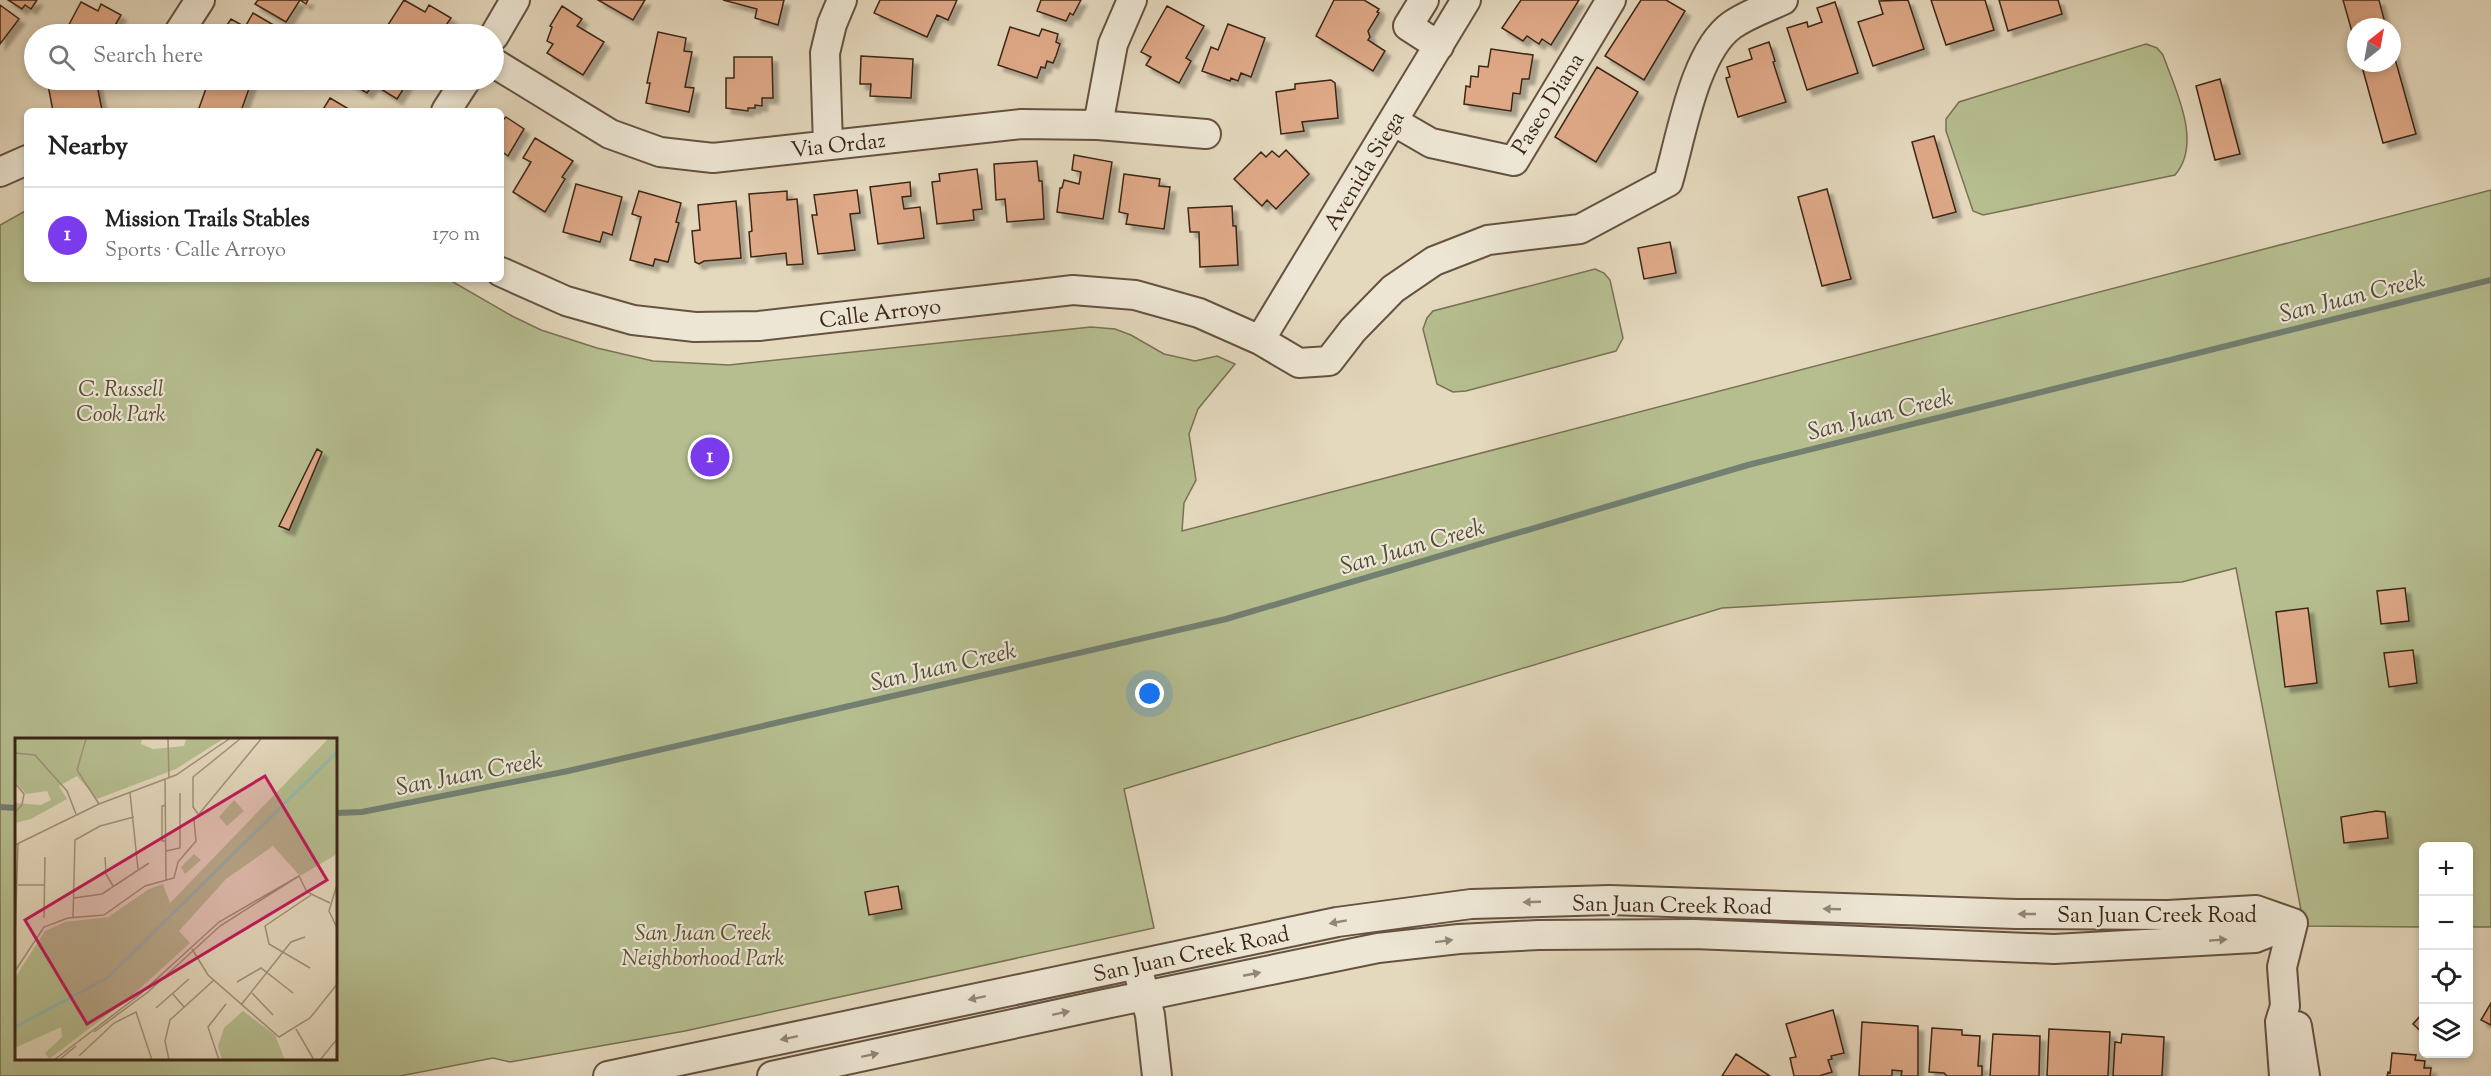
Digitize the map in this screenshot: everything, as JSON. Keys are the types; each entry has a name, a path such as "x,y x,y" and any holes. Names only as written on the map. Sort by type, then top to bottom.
{"street":[{"path":"184,24 200,0"},
{"path":"501,24 515,0"},
{"path":"828,145 825,53 832,24 842,0"},
{"path":"1098,125 1113,44 1132,0"},
{"path":"1424,0 1408,26 1439,46"},
{"name":"Avenida Siega","path":"1260,340 1466,0"},
{"name":"Paseo Diana","path":"1393,121 1431,143 1514,161 1611,0"},
{"name":"Calle Arroyo","path":"504,273 566,301 633,320 695,327 759,326 1073,290 1135,295 1199,313 1260,340 1299,363 1329,361 1353,330 1393,289 1434,261 1488,240 1580,230 1668,182 1694,87 1708,53 1730,26 1783,0"},
{"name":"Via Ordaz","path":"504,69 609,134 660,152 713,158 1021,124 1098,125 1206,134"},
{"path":"448,108 460,90"},
{"path":"0,172 24,161"},
{"name":"San Juan Creek Road","path":"608,1076 1337,922 1471,904 1610,900 1756,907 2168,915 2256,910 2293,923"},
{"path":"2293,923 2282,967 2286,1006 2280,1022 2293,1063"},
{"name":"San Juan Creek Road","path":"772,1076 1378,948 1459,939 1538,935 1694,934 2054,949 2255,938 2293,923"},
{"path":"1137,964 1150,1016 1157,1076"}],"green space":[{"path":"2146,44 2157,48 2163,55 2184,116 2187,148 2183,162 2175,175 1983,215 1973,211 1946,131 1946,119 1959,102"},
{"path":"2491,190 2491,927 2473,927 2473,842 2419,842 2419,927 2304,926 2236,568 2182,582 1722,608 1124,789 1154,928 685,1031 510,1062 493,1058 400,1076 0,1076 0,225 24,212 24,282 453,282 541,330 597,348 653,361 729,365 1091,327 1115,329 1131,335 1164,354 1195,361 1217,356 1235,364 1198,409 1189,434 1196,480 1184,503 1182,531"},
{"path":"1595,269 1604,273 1610,280 1623,338 1616,351 1466,391 1453,392 1437,384 1423,329 1427,318 1433,311"}],"building":[{"path":"8,0 37,0 31,9 25,5 22,9"},
{"path":"258,0 300,0 286,22 255,4"},
{"path":"404,0 425,12 429,5 451,18 447,24 389,24"},
{"path":"598,0 645,0 633,20"},
{"path":"723,0 784,0 778,25 755,18 757,9"},
{"path":"880,0 957,0 948,20 937,15 927,37 874,13"},
{"path":"1041,0 1081,0 1073,15 1070,13 1066,21 1037,11"},
{"path":"1334,0 1364,0 1379,9 1368,31 1370,37 1368,40 1385,51 1373,71 1316,36"},
{"path":"1521,0 1579,0 1551,45 1542,39 1539,44 1527,36 1523,41 1502,28"},
{"path":"1641,0 1666,0 1685,11 1644,80 1605,56"},
{"path":"1908,0 1924,49 1873,66 1858,22 1883,14 1879,1"},
{"path":"1931,0 1985,0 1994,30 1946,45"},
{"path":"1999,0 2058,0 2062,14 2008,31"},
{"path":"2343,0 2379,0 2384,18 2348,18"},
{"path":"81,2 98,11 101,4 121,15 116,24 69,24"},
{"path":"1835,2 1858,73 1807,90 1787,28 1807,22 1808,27 1822,22 1817,8"},
{"path":"0,5 19,19 0,44"},
{"path":"562,6 582,19 577,26 604,42 583,75 547,53 553,44 547,41 552,27 550,26"},
{"path":"1167,6 1204,26 1186,58 1191,61 1179,83 1146,65 1151,57 1141,52"},
{"path":"253,13 272,24 247,24"},
{"path":"231,19 240,24 228,24"},
{"path":"1228,24 1265,38 1251,77 1241,73 1238,81 1231,78 1230,81 1202,71 1211,47 1218,50"},
{"path":"1010,27 1039,36 1042,29 1058,34 1056,42 1060,44 1053,63 1047,61 1045,68 1041,67 1037,78 998,65"},
{"path":"658,32 686,38 684,51 692,52 685,87 694,88 689,112 646,103 650,83 647,83"},
{"path":"1769,42 1786,102 1738,117 1726,78 1730,77 1727,67 1752,59 1749,49"},
{"path":"1491,49 1533,55 1529,79 1522,79 1520,94 1513,93 1511,111 1464,104 1466,86 1470,87 1471,76 1478,77 1479,66 1488,67"},
{"path":"861,56 913,59 911,98 870,96 871,84 860,84"},
{"path":"734,57 772,57 773,98 762,98 762,106 755,105 755,108 748,108 748,111 726,108 726,78 734,78"},
{"path":"1597,67 1638,92 1596,162 1555,137"},
{"path":"2363,72 2399,72 2416,134 2383,143"},
{"path":"2220,79 2240,154 2215,160 2196,86"},
{"path":"1331,80 1335,83 1338,118 1302,122 1304,131 1281,134 1276,92 1295,89 1295,84"},
{"path":"49,90 98,90 102,108 52,108"},
{"path":"205,90 248,90 242,108 199,108"},
{"path":"383,90 403,90 397,99"},
{"path":"330,98 347,108 324,108"},
{"path":"506,117 524,129 508,156 504,153 504,119"},
{"path":"1934,136 1956,212 1933,218 1912,142"},
{"path":"535,138 573,161 562,177 565,179 545,212 513,192 531,162 523,158"},
{"path":"1286,150 1309,174 1276,209 1267,200 1262,206 1234,179 1261,152 1266,157 1272,151 1279,157"},
{"path":"1074,155 1112,162 1103,219 1057,212 1060,188 1064,180 1079,184 1081,172 1072,170"},
{"path":"1037,161 1039,181 1042,181 1044,219 1007,222 1005,199 996,200 994,164"},
{"path":"977,169 982,209 973,210 974,220 937,224 932,182 940,181 939,174"},
{"path":"1124,174 1160,179 1159,186 1170,187 1164,229 1126,224 1128,214 1119,212"},
{"path":"910,182 911,196 902,197 904,209 920,207 924,238 878,244 870,187"},
{"path":"576,184 622,197 612,235 603,232 600,242 563,232"},
{"path":"1827,189 1851,279 1822,286 1798,197"},
{"path":"857,190 860,213 850,214 855,250 818,254 812,215 817,215 814,195"},
{"path":"639,191 681,203 676,222 679,223 668,262 655,259 653,266 630,260 641,217 632,214"},
{"path":"787,191 787,200 797,199 803,264 787,265 786,253 751,257 749,232 752,231 749,194"},
{"path":"736,201 741,258 704,261 699,264 695,262 692,231 700,230 698,205"},
{"path":"1232,206 1233,226 1236,226 1238,265 1200,267 1199,232 1190,232 1188,208"},
{"path":"1670,242 1676,273 1644,279 1638,248"},
{"path":"317,449 322,452 289,530 279,526"},
{"path":"2405,588 2409,621 2381,624 2377,591"},
{"path":"2308,608 2317,683 2285,687 2276,612"},
{"path":"2413,650 2417,683 2389,687 2384,653"},
{"path":"2376,811 2385,812 2388,838 2344,843 2341,817"},
{"path":"898,886 902,909 869,915 865,892"},
{"path":"2491,1003 2491,1025 2481,1020"},
{"path":"1833,1010 1844,1053 1831,1056 1832,1059 1828,1060 1832,1072 1819,1076 1794,1076 1790,1058 1796,1057 1786,1024"},
{"path":"2419,1017 2419,1029 2413,1024"},
{"path":"1862,1022 1918,1026 1918,1076 1901,1076 1902,1071 1892,1070 1892,1076 1859,1076"},
{"path":"1932,1028 1962,1030 1962,1035 1980,1036 1978,1066 1982,1066 1982,1076 1947,1076 1944,1073 1929,1072"},
{"path":"2049,1029 2110,1032 2108,1076 2047,1076"},
{"path":"1993,1034 2040,1036 2039,1076 1990,1076"},
{"path":"2122,1034 2164,1037 2162,1076 2113,1076 2115,1042 2121,1043"},
{"path":"2392,1053 2416,1055 2415,1060 2425,1061 2424,1068 2431,1068 2430,1076 2387,1076 2388,1072 2390,1073"},
{"path":"1736,1054 1770,1076 1722,1076"}],"waterway":[{"name":"San Juan Creek","path":"338,813 362,812 568,771 1226,619 1748,465 2491,280"},
{"name":"San Juan Creek","path":"0,807 15,808"}],"place":[{"name":"Mission Trails Stables","path":"710,457"}],"park label":[{"name":"C. Russell Cook Park","path":"121,401"},
{"name":"San Juan Creek Neighborhood Park","path":"703,944"}]}
